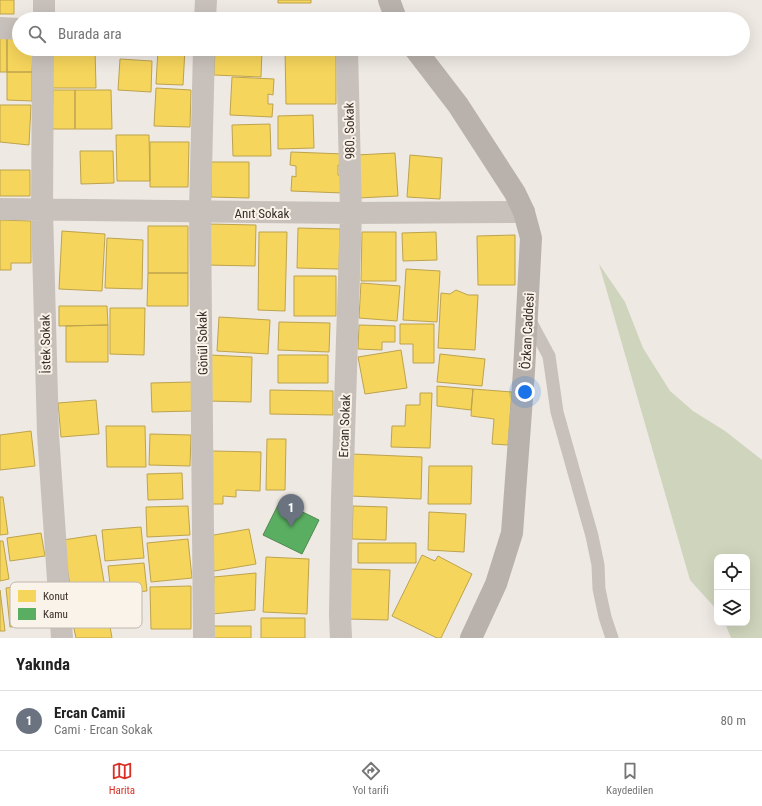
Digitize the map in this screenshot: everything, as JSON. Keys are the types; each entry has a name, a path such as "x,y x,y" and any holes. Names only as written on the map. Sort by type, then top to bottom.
{"street":[{"path":"44,0 44,12"},
{"path":"205,12 206,0"},
{"path":"389,0 393,12"},
{"path":"0,28 12,28"},
{"name":"İstek Sokak","path":"43,56 42,210 48,434 58,582"},
{"name":"Gönül Sokak","path":"204,56 200,212 204,638"},
{"name":"980. Sokak","path":"347,56 351,213"},
{"name":"Özkan Caddesi","path":"420,56 458,105 515,192 524,212 530,238 528,316 512,533 496,584 471,638"},
{"name":"Anıt Sokak","path":"0,209 351,213 524,212"},
{"name":"Ercan Sokak","path":"341,638 342,506 351,213"},
{"name":"İstek Sokak","path":"61,628 62,638"}],"lane":[{"path":"528,316 549,356 557,412 592,536 598,565 599,589 612,638"}],"green space":[{"path":"599,264 625,302 643,348 670,391 693,411 725,431 762,460 762,638 731,638 726,626 750,626 750,554 714,554 714,607 690,580"}],"building: Konut":[{"path":"0,0 14,0 14,12 12,12 12,14 0,14"},
{"path":"278,0 311,0 311,3 278,3"},
{"path":"0,38 7,38 7,72 0,72"},
{"path":"7,38 12,38 12,56 33,56 32,72 7,72"},
{"path":"52,56 95,56 96,88 52,88"},
{"path":"158,56 185,56 183,85 156,84"},
{"path":"215,56 262,56 261,77 214,75"},
{"path":"285,56 336,56 336,104 286,104"},
{"path":"120,59 152,61 151,92 118,90"},
{"path":"7,72 32,72 32,101 7,100"},
{"path":"232,77 274,79 273,95 268,94 268,104 273,104 272,117 230,115"},
{"path":"156,88 191,90 190,127 154,126"},
{"path":"53,90 75,90 75,129 52,129"},
{"path":"75,90 111,90 112,129 75,129"},
{"path":"0,105 31,105 29,145 0,142"},
{"path":"313,115 314,148 278,149 278,116"},
{"path":"270,124 271,156 233,156 232,125"},
{"path":"116,135 149,135 150,181 117,181"},
{"path":"150,142 189,142 188,187 150,187"},
{"path":"80,151 113,151 114,183 81,184"},
{"path":"291,152 344,154 343,165 338,165 338,175 343,176 343,193 291,191 292,176 296,177 296,166 290,165"},
{"path":"395,153 398,196 358,198 356,155"},
{"path":"410,155 442,158 440,199 407,197"},
{"path":"211,162 249,162 249,198 211,197"},
{"path":"0,170 30,170 30,196 0,196"},
{"path":"0,220 31,221 31,263 11,263 11,270 0,270"},
{"path":"208,224 256,225 255,266 206,265"},
{"path":"148,226 188,226 188,273 148,273"},
{"path":"298,228 340,229 339,269 297,268"},
{"path":"62,231 105,234 102,291 59,289"},
{"path":"259,232 287,232 285,311 258,310"},
{"path":"362,232 396,232 396,281 361,281"},
{"path":"436,232 437,260 403,261 402,233"},
{"path":"515,235 515,285 478,285 477,236"},
{"path":"107,238 143,240 142,289 105,288"},
{"path":"406,269 440,271 437,322 403,320"},
{"path":"148,273 188,273 188,306 147,306"},
{"path":"294,276 336,276 336,316 294,316"},
{"path":"361,283 400,286 397,321 359,318"},
{"path":"456,290 468,295 478,295 475,350 438,348 441,293 450,294"},
{"path":"59,306 107,306 108,325 59,326"},
{"path":"110,308 145,308 144,355 110,354"},
{"path":"219,317 270,320 268,354 217,351"},
{"path":"279,322 330,323 329,352 278,350"},
{"path":"400,324 434,324 434,363 413,363 413,344 400,344"},
{"path":"108,325 108,362 66,362 66,326"},
{"path":"359,325 395,326 395,342 382,342 382,350 358,349"},
{"path":"401,350 407,388 365,394 358,357"},
{"path":"440,354 485,359 482,386 437,382"},
{"path":"209,355 252,357 251,402 208,401"},
{"path":"278,355 328,355 328,383 278,383"},
{"path":"192,382 193,411 152,412 151,383"},
{"path":"437,386 473,389 471,410 437,406"},
{"path":"473,389 512,392 508,445 492,444 494,419 471,416"},
{"path":"270,390 333,391 333,415 270,414"},
{"path":"420,393 432,393 430,448 391,447 392,426 405,426 406,405 420,405"},
{"path":"96,400 99,434 61,437 58,403"},
{"path":"106,426 145,426 146,467 107,467"},
{"path":"31,431 35,466 0,470 0,435"},
{"path":"150,434 191,435 190,466 149,465"},
{"path":"267,439 286,439 285,490 266,490"},
{"path":"212,451 261,452 260,491 236,490 236,497 223,496 223,504 212,504"},
{"path":"352,454 422,457 421,499 350,496"},
{"path":"429,466 472,466 471,504 428,504"},
{"path":"182,473 183,499 148,500 147,474"},
{"path":"0,497 3,497 8,534 0,535"},
{"path":"188,506 190,535 147,537 146,507"},
{"path":"353,506 387,507 386,540 352,539"},
{"path":"429,512 466,514 464,552 428,550"},
{"path":"141,527 144,558 105,561 102,530"},
{"path":"249,529 256,564 214,571 208,536"},
{"path":"41,533 45,556 10,561 7,538"},
{"path":"96,535 104,582 69,582 63,540"},
{"path":"188,539 192,578 151,582 147,543"},
{"path":"0,541 3,541 9,579 0,581"},
{"path":"358,543 416,543 416,563 358,563"},
{"path":"422,555 435,561 438,556 472,574 441,638 437,638 392,616"},
{"path":"266,557 309,559 307,614 263,612"},
{"path":"144,563 147,591 142,591 142,582 110,582 108,566"},
{"path":"350,569 390,570 388,620 348,619"},
{"path":"256,573 255,610 212,614 214,577"},
{"path":"191,586 191,629 151,629 150,587"},
{"path":"6,588 10,588 10,627"},
{"path":"0,590 5,631 0,631"},
{"path":"261,618 305,618 305,638 261,638"},
{"path":"211,626 251,626 251,638 211,638"},
{"path":"74,628 110,628 112,638 76,638"}],"building: Kamu":[{"path":"280,501 319,520 302,554 263,535"}],"place":[{"name":"Ercan Camii","path":"291,527"}]}
